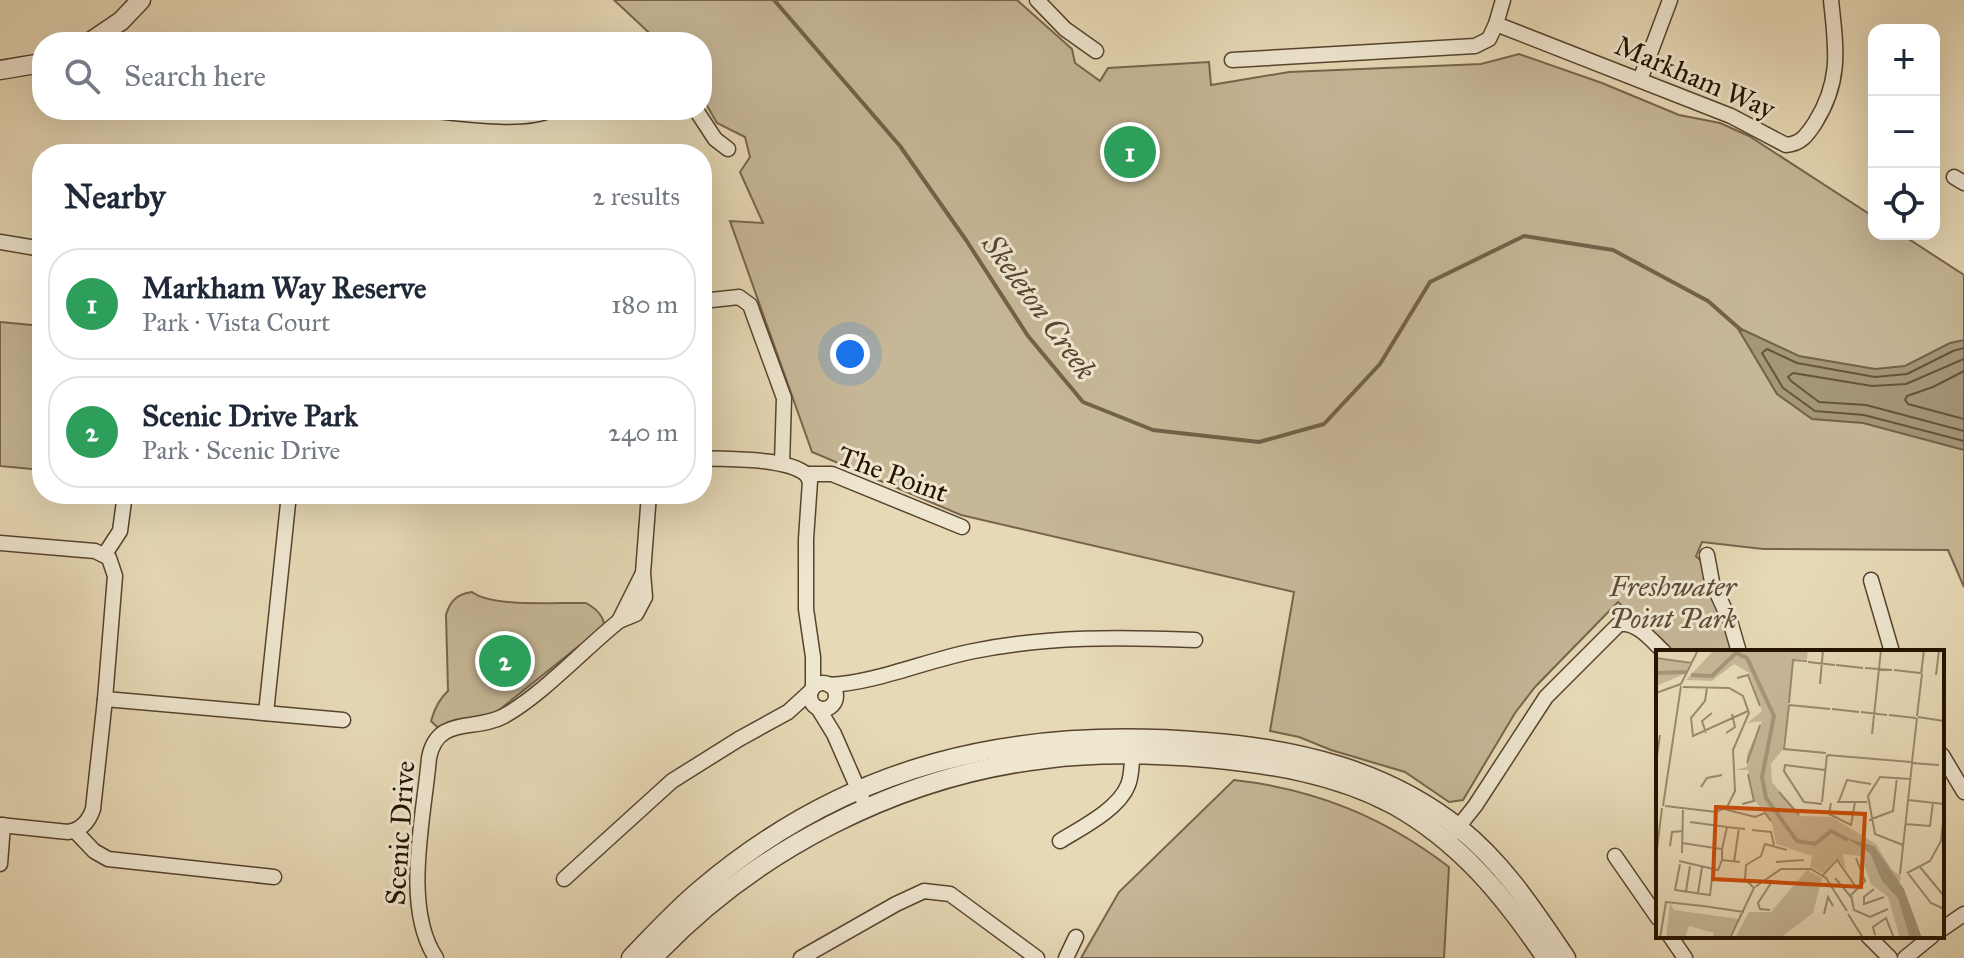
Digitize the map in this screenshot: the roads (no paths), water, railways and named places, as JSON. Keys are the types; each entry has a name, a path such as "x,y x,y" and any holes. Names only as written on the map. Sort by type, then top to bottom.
{"street":[{"path":"114,32 141,0"},
{"path":"1037,0 1065,29 1096,51"},
{"path":"1232,60 1475,46 1489,39 1503,0"},
{"path":"1640,80 1670,0"},
{"name":"Markham Way","path":"1496,24 1743,121 1781,143 1796,143 1807,134 1832,89 1837,54 1831,0"},
{"path":"0,70 32,65"},
{"path":"703,120 715,139 728,149"},
{"path":"0,242 32,247"},
{"path":"712,300 743,298 750,305 784,398 782,464"},
{"path":"712,459 782,464 798,468 810,481 806,609 813,657 834,734 867,809"},
{"name":"The Point","path":"806,474 832,474 962,527"},
{"path":"105,554 120,531 124,504"},
{"path":"266,713 288,504"},
{"name":"Scenic Drive","path":"436,958 423,930 417,895 429,758 433,746 440,736 453,727 503,716 619,621 643,573 648,504"},
{"path":"0,543 95,551 105,554 112,562 115,576 93,809 86,822 75,831"},
{"path":"1707,555 1712,582 1730,621 1738,650"},
{"path":"1871,580 1891,650"},
{"path":"1452,834 1484,793 1546,697 1619,624 1639,628 1662,650"},
{"path":"564,879 672,781 788,712 856,682 966,652 1058,639 1122,637 1195,640"},
{"path":"105,699 343,720"},
{"path":"631,958 699,891 737,860 804,818 858,790 927,765 1014,745 1096,737 1162,738 1258,746 1326,760 1386,784 1416,799 1452,834 1500,892 1546,958"},
{"path":"1060,841 1090,823 1123,796 1130,782 1133,754"},
{"path":"653,958 705,909 756,869 821,831 867,809 936,783 1005,765 1071,756 1133,754 1230,760 1298,770 1362,790 1394,805 1494,859 1566,958"},
{"path":"1944,758 1964,792"},
{"path":"0,864 2,825 75,831 94,851 108,859 274,877"},
{"path":"1615,856 1656,915"},
{"path":"786,958 798,958 924,891 950,894 1037,958"},
{"path":"1944,928 1964,914"},
{"path":"1066,958 1076,937"},
{"path":"1671,938 1685,958"},
{"path":"1870,938 1890,958"},
{"path":"1905,958 1930,938"}],"water":[{"path":"1737,327 1799,356 1875,369 1905,366 1950,343 1964,340 1964,450 1863,423 1812,419 1777,394"}],"waterway":[{"name":"Skeleton Creek","path":"774,0 900,146 1028,336 1083,402 1153,430 1259,442 1324,424 1380,364 1430,282 1524,236 1613,250 1708,301 1741,330"}],"place":[{"name":"Markham Way Reserve","path":"1130,152"},
{"name":"Scenic Drive Park","path":"505,661"}],"park label":[{"name":"Freshwater Point Park","path":"1673,602"}]}
